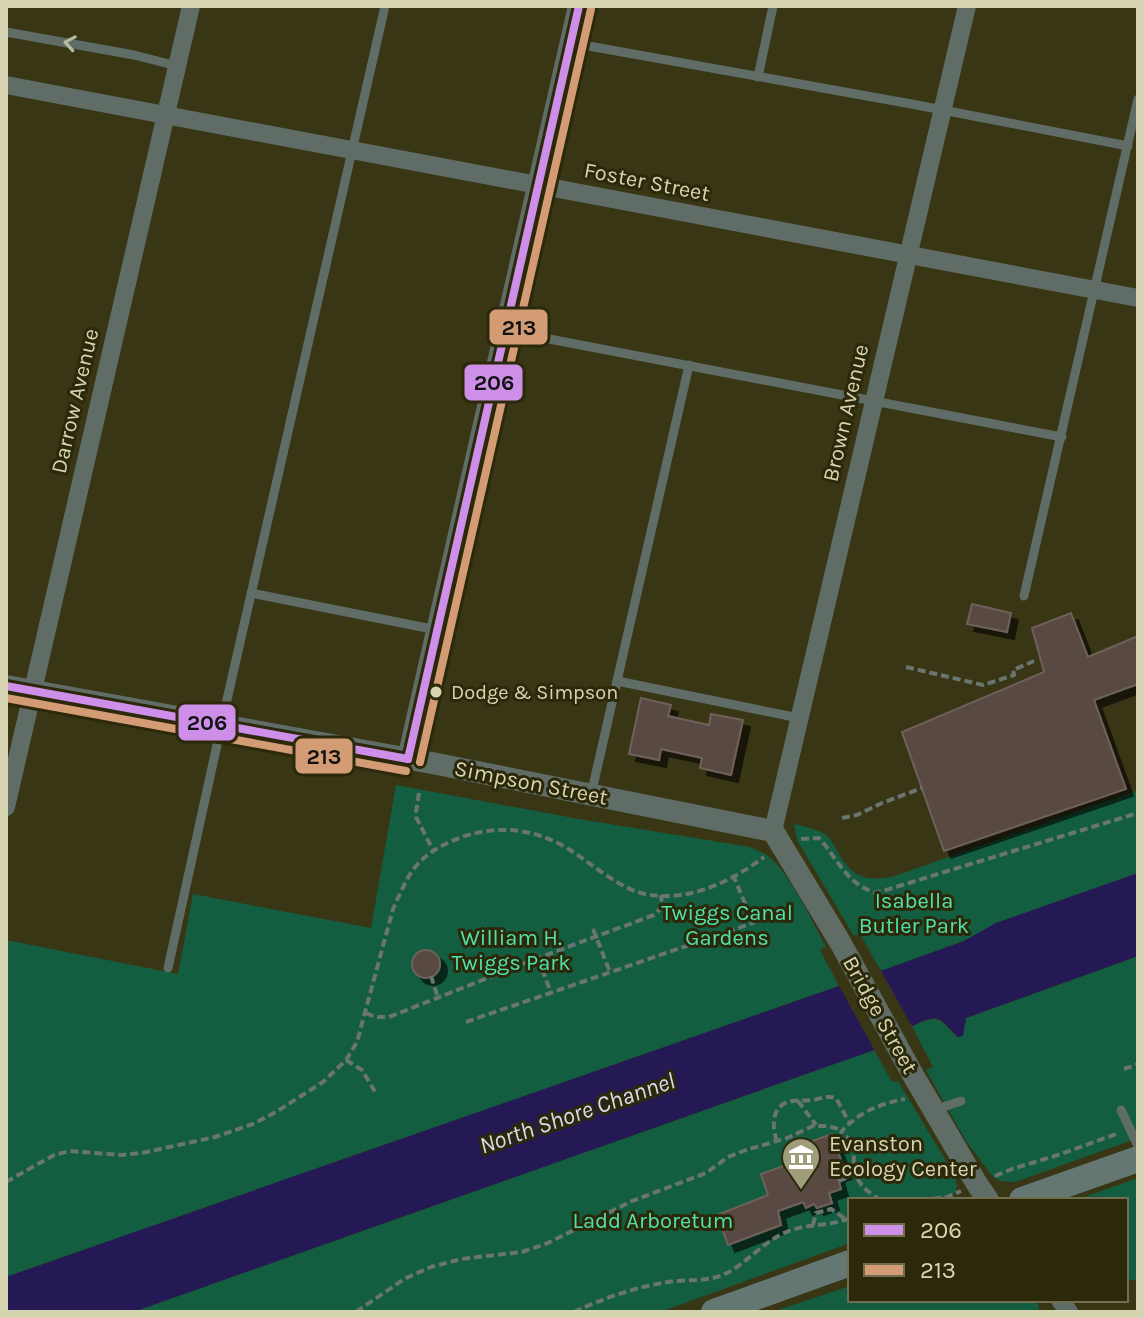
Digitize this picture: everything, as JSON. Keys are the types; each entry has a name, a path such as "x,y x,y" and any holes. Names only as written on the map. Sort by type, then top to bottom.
{"main road":[{"path":"1028,1198 1138,1159"},
{"path":"714,1312 848,1264"}],"street":[{"name":"Darrow Avenue","path":"6,807 191,6"},
{"path":"408,759 579,6"},
{"name":"Brown Avenue","path":"773,831 967,6"},
{"name":"Foster Street","path":"6,85 1138,298"},
{"name":"Simpson Street","path":"6,686 408,759 773,831"},
{"name":"Bridge Street","path":"773,831 987,1198"}],"lane":[{"path":"168,968 385,6"},
{"path":"758,77 773,6"},
{"path":"6,32 134,55 177,66"},
{"path":"571,43 1128,146"},
{"path":"1024,596 1138,99"},
{"path":"505,330 1062,437"},
{"path":"591,795 689,365"},
{"path":"251,593 437,630"},
{"path":"617,681 799,718"},
{"path":"934,1110 961,1101"},
{"path":"1121,1110 1138,1146"}],"path":[{"path":"906,667 983,685 1014,675 1013,670 1034,661"},
{"path":"842,818 857,815 922,788"},
{"path":"419,793 416,817 433,850"},
{"path":"801,839 819,838 846,875 862,888 876,893 1138,813"},
{"path":"6,1182 54,1155 70,1151 121,1155 142,1153 215,1137 253,1124 323,1082 346,1060 357,1042 393,909 415,868 433,850 482,831 522,830 564,846 630,888 645,894 661,895 700,890 734,877 764,857"},
{"path":"466,1022 753,923 734,877"},
{"path":"366,1013 389,1017 654,915 662,905 661,895"},
{"path":"593,929 610,972"},
{"path":"548,944 552,953"},
{"path":"538,958 551,993"},
{"path":"431,976 438,998"},
{"path":"346,1060 362,1070 377,1095"},
{"path":"1124,1069 1138,1064"},
{"path":"777,1141 773,1118 779,1106 790,1101 811,1101 827,1095 836,1098 849,1122"},
{"path":"842,1130 871,1108 905,1099"},
{"path":"798,1101 816,1125"},
{"path":"356,1312 404,1279 431,1267 461,1259 522,1252 548,1243 632,1201 706,1173 728,1157 816,1125 842,1130"},
{"path":"994,1177 1130,1129"},
{"path":"842,1130 856,1145 856,1174 865,1191 877,1198"},
{"path":"839,1181 856,1174"},
{"path":"938,1198 955,1194"},
{"path":"813,1225 816,1213 831,1209 848,1219"},
{"path":"574,1312 629,1291 723,1275 784,1233 848,1219"}],"green space":[{"name":"William H. Twiggs Park","path":"396,785 759,851 776,864 800,898 826,947 820,950 839,986 6,1277 6,940 178,974 193,894 371,928"},
{"name":"Isabella Butler Park","path":"1138,790 1138,873 997,923 964,941 881,971 860,934 854,936 797,840 794,824 826,835 855,873 867,878 883,878"},
{"path":"1138,956 1138,1138 1015,1182 993,1177 966,1141 926,1070 933,1067 912,1026 933,1019 960,1037 966,1018"},
{"name":"Ladd Arboretum","path":"874,1050 892,1082 898,1081 955,1176 956,1189 951,1198 848,1198 848,1244 660,1312 133,1312"},
{"path":"1138,1178 1138,1281 1128,1279 1128,1198 1082,1198"},
{"path":"848,1287 848,1302 1036,1302 1039,1306 1038,1312 772,1312"}],"water":[{"name":"North Shore Channel","path":"1138,873 1138,956 966,1018 963,1036 958,1037 939,1019 925,1020 874,1050 133,1312 6,1312 6,1277 839,986 964,941 996,923"}],"pier":[{"path":"879,967 914,1030 876,1053 837,982"}],"building":[{"path":"972,604 1011,613 1007,632 967,624"},
{"path":"1071,613 1088,657 1138,636 1138,684 1094,700 1126,789 944,851 902,732 1044,672 1032,628"},
{"path":"641,698 671,705 668,716 709,725 711,714 743,720 731,775 700,768 702,758 661,749 659,760 629,754"},
{"path":"426,950 436,954 440,964 436,974 426,978 416,974 412,964 416,954"},
{"name":"Evanston Ecology Center","path":"832,1134 845,1172 837,1175 841,1189 829,1193 832,1203 817,1208 814,1204 806,1208 803,1202 778,1211 781,1225 728,1245 717,1215 768,1195 761,1174 800,1160 795,1147"}],"transit line":[{"name":"206","path":"408,759 579,6"},
{"name":"213","path":"420,762 591,9"},
{"name":"206","path":"6,686 408,759"},
{"name":"213","path":"6,698 406,771"}],"place":[{"name":"Dodge & Simpson","path":"436,692"},
{"name":"Evanston Ecology Center","path":"801,1191"}],"park label":[{"name":"Twiggs Canal Gardens","path":"727,926"}]}
